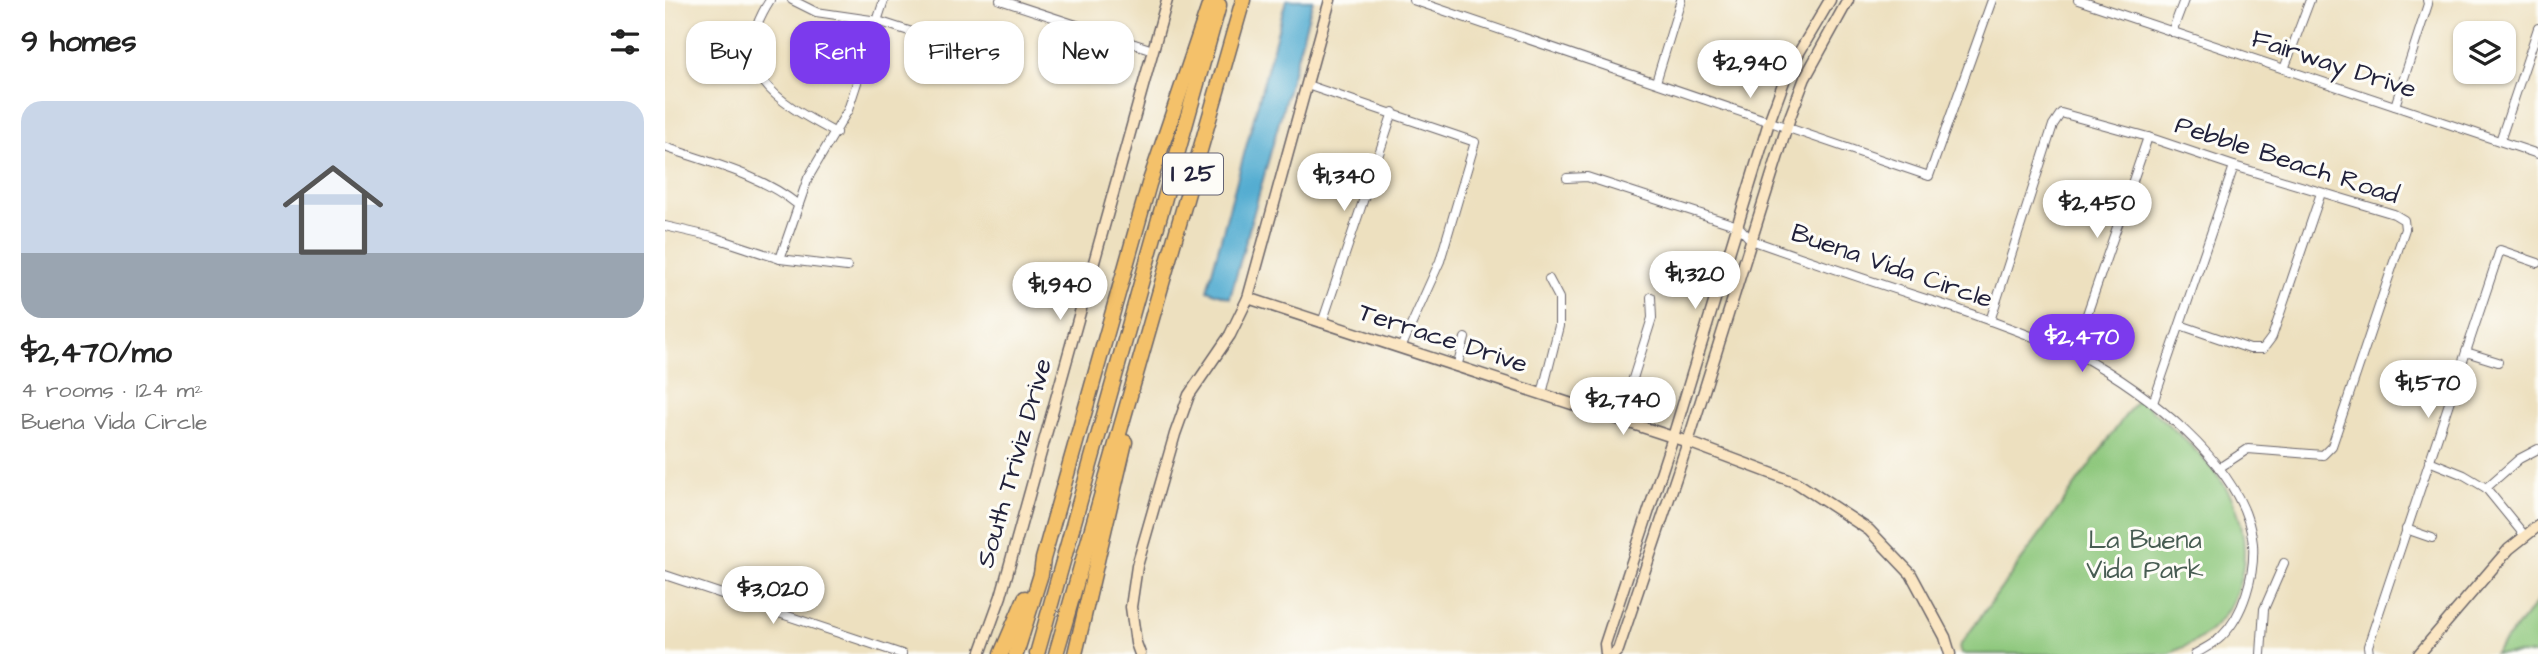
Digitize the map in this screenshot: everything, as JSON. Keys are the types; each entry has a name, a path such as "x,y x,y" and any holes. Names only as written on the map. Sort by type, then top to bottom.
{"highway":[{"path":"1001,654 1043,559 1149,184 1212,0"},
{"name":"I 25","path":"1037,654 1220,0"},
{"name":"I 25","path":"1056,654 1243,0"},
{"path":"1075,654 1126,439 1143,347"},
{"path":"1016,654 1041,574 1043,559"}],"street":[{"path":"770,0 756,23 753,37 757,69 764,84 791,109 836,133"},
{"path":"792,0 823,13 878,21 884,0"},
{"path":"1000,0 1153,50"},
{"name":"South Triviz Drive","path":"980,654 1003,586 1167,0"},
{"path":"1140,654 1131,607 1137,566 1175,434 1189,395 1230,335 1248,298 1330,0"},
{"path":"1413,0 1929,176 1991,0"},
{"path":"1656,82 1681,0"},
{"path":"1606,649 1769,122 1787,73 1830,0"},
{"path":"1614,654 1688,442 1786,128 1805,78 1848,0"},
{"name":"Fairway Drive","path":"2078,0 2538,154"},
{"path":"2172,32 2184,0"},
{"path":"2284,69 2310,0"},
{"path":"2395,106 2428,4 2427,0"},
{"path":"2500,141 2538,28"},
{"path":"780,259 797,204 817,160 848,110 857,84"},
{"path":"1307,85 1475,142 1440,261 1401,348"},
{"path":"1322,323 1393,112"},
{"name":"Pebble Beach Road","path":"1990,321 2053,125 2061,113 2147,137 2405,219 2405,229 2332,446 2323,455 2248,449 2219,468"},
{"path":"2074,352 2147,137"},
{"path":"665,148 761,181 778,189 797,204"},
{"path":"2153,403 2234,166"},
{"path":"1567,178 1587,177 1738,226 1751,240"},
{"path":"2180,325 2250,349 2263,349 2272,337 2321,193"},
{"path":"665,226 713,237 780,259 847,267"},
{"name":"Buena Vida Circle","path":"1751,240 2074,352 2153,403 2192,438 2238,494 2249,519 2254,559 2252,578 2237,613 2222,636 2195,654"},
{"path":"2369,654 2368,646 2500,250 2538,263"},
{"path":"1542,394 1559,326 1559,298 1549,279"},
{"name":"Terrace Drive","path":"1248,298 1688,442 1797,483 1869,530 1911,574 1945,638 1950,654"},
{"path":"1620,420 1652,318 1651,298"},
{"path":"1457,367 1465,338"},
{"path":"2466,352 2498,362"},
{"path":"2486,488 2519,459 2538,449"},
{"path":"2429,461 2464,475 2486,488 2525,536"},
{"path":"2419,654 2509,549 2538,527"},
{"path":"2406,529 2432,538"},
{"path":"2261,654 2264,609 2284,563"},
{"path":"665,575 902,654"},
{"path":"1616,611 1629,616"}],"green space":[{"name":"La Buena Vida Park","path":"2138,398 2185,439 2206,462 2225,486 2235,505 2244,548 2243,569 2228,609 2215,626 2198,640 2169,654 1961,654 1959,647"},
{"path":"2538,601 2538,654 2494,654"}],"water":[{"path":"1286,0 1313,0 1230,298 1207,290"}]}
